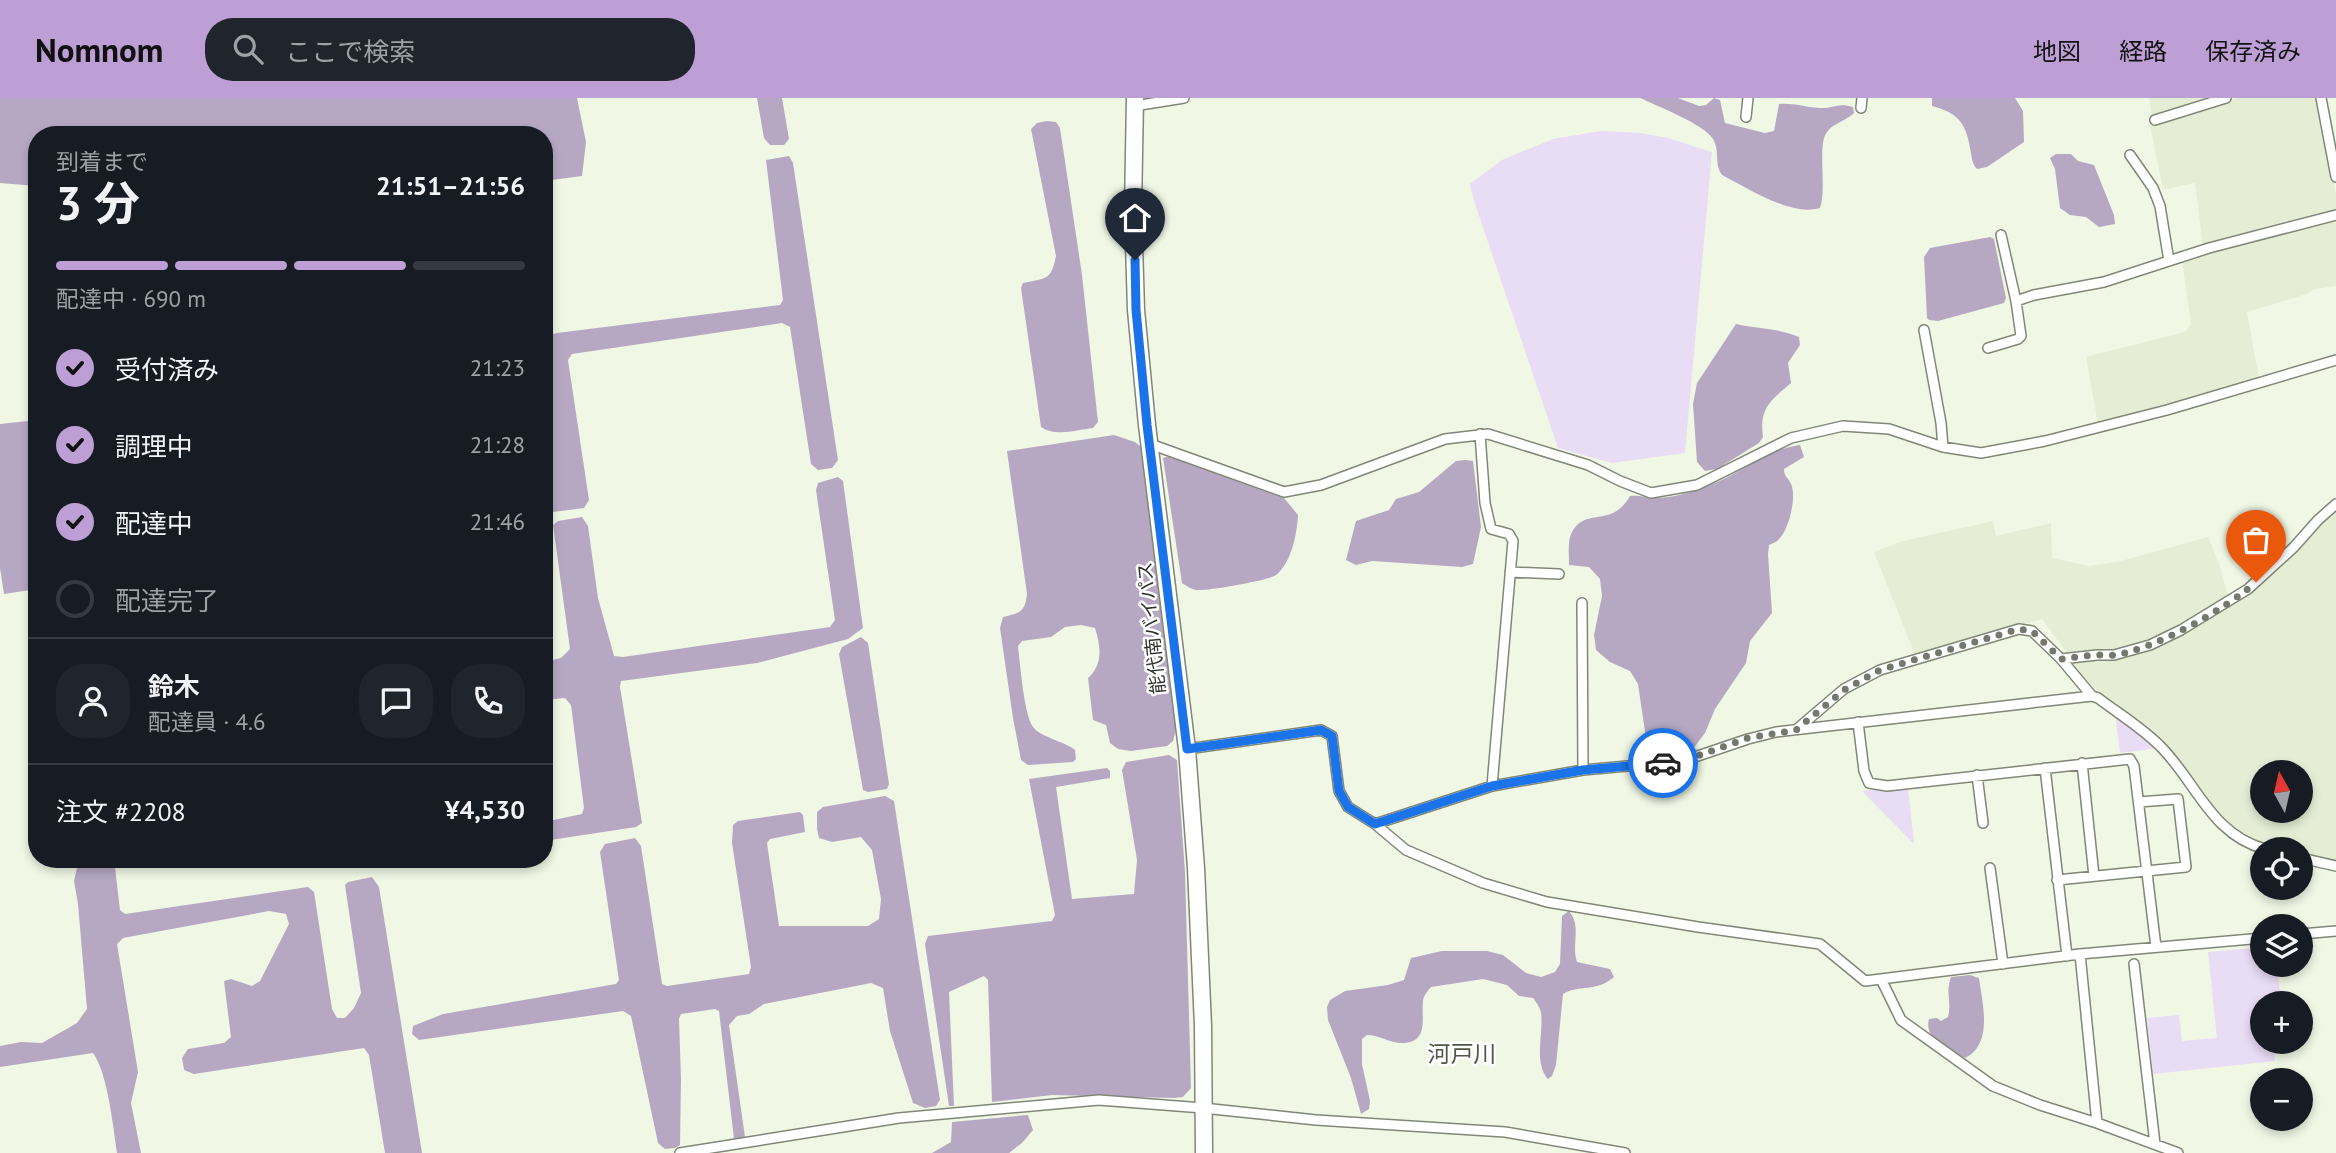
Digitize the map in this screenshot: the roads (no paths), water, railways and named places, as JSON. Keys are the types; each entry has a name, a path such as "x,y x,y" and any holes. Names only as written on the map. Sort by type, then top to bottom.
{"highway":[{"name":"能代南バイパス","path":"1135,102 1133,210 1136,310 1187,749 1196,868 1203,1026 1204,1153"}],"street":[{"path":"1135,102 1184,98"},
{"path":"1746,117 1748,98"},
{"path":"2155,120 2226,98"},
{"path":"2321,98 2336,177"},
{"path":"2130,155 2153,188 2161,206 2169,261"},
{"path":"2016,301 2104,282 2169,261 2336,215"},
{"path":"1988,348 2021,336 2001,235"},
{"path":"1924,330 1943,447"},
{"path":"1150,444 1284,492 1321,485 1445,439 1480,434 1588,465 1651,493 1697,485 1791,438 1843,426 1889,429 1943,447 1982,453 2045,441 2167,410 2336,360"},
{"path":"1480,434 1480,453 1491,529 1509,534 1513,541 1492,786"},
{"path":"2061,659 2115,655 2150,645 2181,630 2248,589 2336,504"},
{"path":"1510,572 1559,574"},
{"path":"1583,603 1583,770"},
{"path":"1796,730 1844,690 1880,670 2019,629 2032,631 2061,659 2092,696"},
{"path":"1375,824 1492,786 1583,770 1683,761 1748,738 1858,722 2092,696 2162,748 2219,822 2250,845"},
{"path":"1858,722 1864,771 1869,783 1887,786 2130,759 2134,766 2139,802 2155,947"},
{"path":"1187,749 1321,730 1332,736 1339,791 1348,807 1375,824 1406,850 1483,883 1547,902 1820,944 1865,981 2080,954 2250,939"},
{"path":"2082,763 2094,876"},
{"path":"2045,768 2067,956"},
{"path":"1977,775 1983,823"},
{"path":"2057,880 2186,867 2178,799 2139,802"},
{"path":"2313,861 2336,866"},
{"path":"1990,868 2003,964"},
{"path":"2313,933 2336,931"},
{"path":"2080,954 2097,1123"},
{"path":"2134,964 2155,1144"},
{"path":"1881,979 1901,1020 1993,1086 2178,1153"},
{"path":"680,1153 899,1118 1099,1100 1315,1120 1505,1132 1625,1153"}],"district":[{"name":"河戸川","path":"1462,1054"}]}
